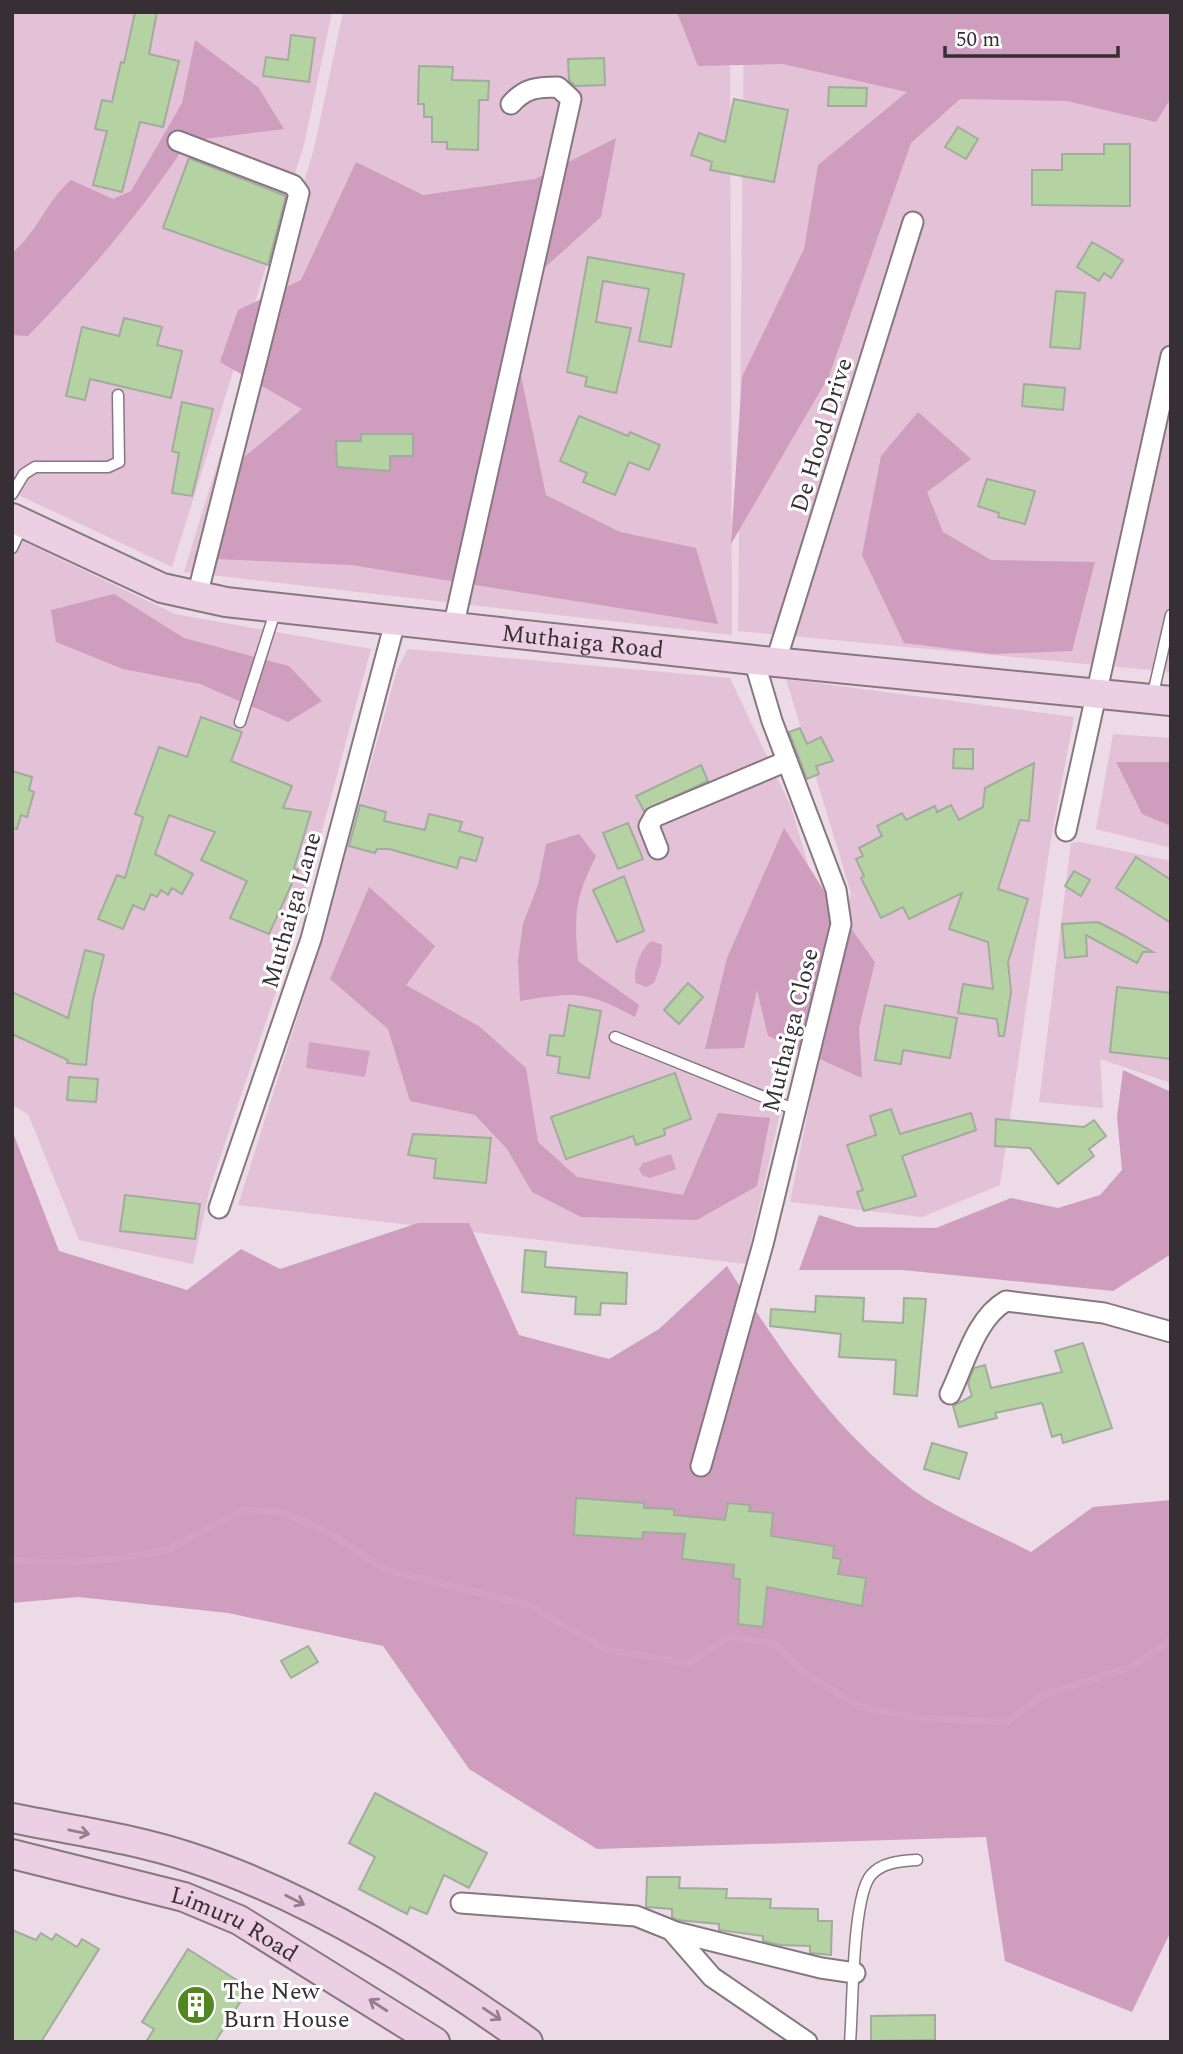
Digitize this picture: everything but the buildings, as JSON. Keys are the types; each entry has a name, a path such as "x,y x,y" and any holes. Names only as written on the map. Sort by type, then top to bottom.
{"main road":[{"name":"Muthaiga Road","path":"16,530 162,588 276,608 1161,700"},
{"path":"12,1818 153,1847 254,1881 326,1917 472,2001 528,2042"},
{"name":"Limuru Road","path":"12,1854 184,1897 239,1920 435,2042"}],"street":[{"path":"453,628 571,99 558,86 537,86 522,92 511,104"},
{"path":"178,141 293,185 299,193 197,596"},
{"name":"De Hood Drive","path":"765,660 913,222"},
{"path":"1066,831 1099,692 1171,356"},
{"name":"Muthaiga Lane","path":"219,1208 311,939 395,622"},
{"name":"Muthaiga Close","path":"701,1466 796,1110 841,924 836,890 787,761 765,660"},
{"path":"658,849 649,826 654,817 787,761"},
{"path":"950,1394 983,1322 992,1309 1006,1301 1104,1313 1171,1332"},
{"path":"461,1903 636,1916 671,1930 821,1968 855,1973"},
{"path":"671,1930 712,1977 807,2042"}],"lane":[{"path":"12,494 24,474 35,467 108,467 119,462 118,395"},
{"path":"240,722 276,608"},
{"path":"1161,700 1171,615"},
{"path":"615,1037 796,1110"},
{"path":"850,2042 860,1909 866,1881 873,1872 893,1862 917,1860"}],"shaded area":[{"path":"12,12 332,12 304,145 172,567 12,492"},
{"path":"343,12 730,12 732,635 184,572 314,149"},
{"path":"677,12 1171,12 1171,98 1156,122 1067,101 960,99 911,143 829,376 731,544 742,377 804,249 818,165 907,92 783,64 698,66"},
{"path":"744,12 1171,12 1171,672 738,631"},
{"path":"195,40 258,87 284,129 188,141 133,218 71,290 28,336 12,335 12,253 71,180 113,199 131,191 182,103"},
{"path":"616,138 601,217 521,289 521,376 546,495 620,532 696,548 718,624 351,565 194,558 225,473 302,409 220,362 238,310 301,280 356,162 423,195 535,179"},
{"path":"918,412 971,459 927,492 943,532 991,560 1095,562 1072,651 993,654 904,643 862,555 881,456"},
{"path":"12,536 175,614 371,649 289,953 210,1188 193,1264 79,1240 28,1114 12,1105"},
{"path":"114,594 184,638 289,666 322,701 288,722 200,684 123,669 56,642 51,610"},
{"path":"408,649 730,678 791,807 824,918 746,1264 238,1205 321,942 397,670"},
{"path":"786,679 1074,717 1050,845 1000,1185 922,1217 790,1202 851,893"},
{"path":"1113,734 1171,738 1171,848 1096,829"},
{"path":"1116,762 1171,762 1171,826 1142,814"},
{"path":"784,828 875,962 859,1028 862,1078 768,1036 757,990 744,1048 705,1049 727,958"},
{"path":"579,834 596,856 578,906 578,961 639,1005 635,1017 604,1002 580,995 520,1001 518,960 523,924 538,885 546,844"},
{"path":"1080,842 1171,861 1171,1083 1100,1059 1103,1108 1039,1102 1071,843"},
{"path":"369,887 435,946 406,985 480,1027 526,1068 538,1142 577,1177 683,1195 718,1113 770,1118 757,1186 697,1220 581,1217 532,1192 507,1149 475,1115 410,1101 388,1029 330,979"},
{"path":"652,941 662,945 661,964 654,983 646,987 636,983 635,972 641,954"},
{"path":"309,1042 370,1051 365,1077 306,1068"},
{"path":"1123,1070 1171,1092 1171,1259 1168,1256 1113,1291 902,1270 799,1270 819,1215 857,1227 936,1228 1011,1198 1058,1208 1100,1195 1122,1170 1117,1117"},
{"path":"12,1130 59,1251 187,1290 241,1249 280,1269 418,1223 469,1223 519,1335 609,1359 659,1329 727,1266 788,1358 833,1415 884,1467 913,1490 955,1515 1031,1552 1093,1507 1171,1500 1171,1931 1132,2012 1005,1961 986,1837 597,1849 469,1769 383,1646 228,1613 78,1597 12,1603"},
{"path":"671,1154 676,1169 650,1178 642,1175 639,1169 643,1163"}],"waterway":[{"path":"12,1560 52,1563 115,1559 168,1550 243,1510 282,1512 331,1534 386,1570 529,1605 607,1650 689,1663 730,1636 776,1645 802,1671 860,1707 918,1718 1007,1722 1041,1696 1131,1667 1171,1640"}],"place":[{"name":"The New Burn House","path":"196,2005"}]}
